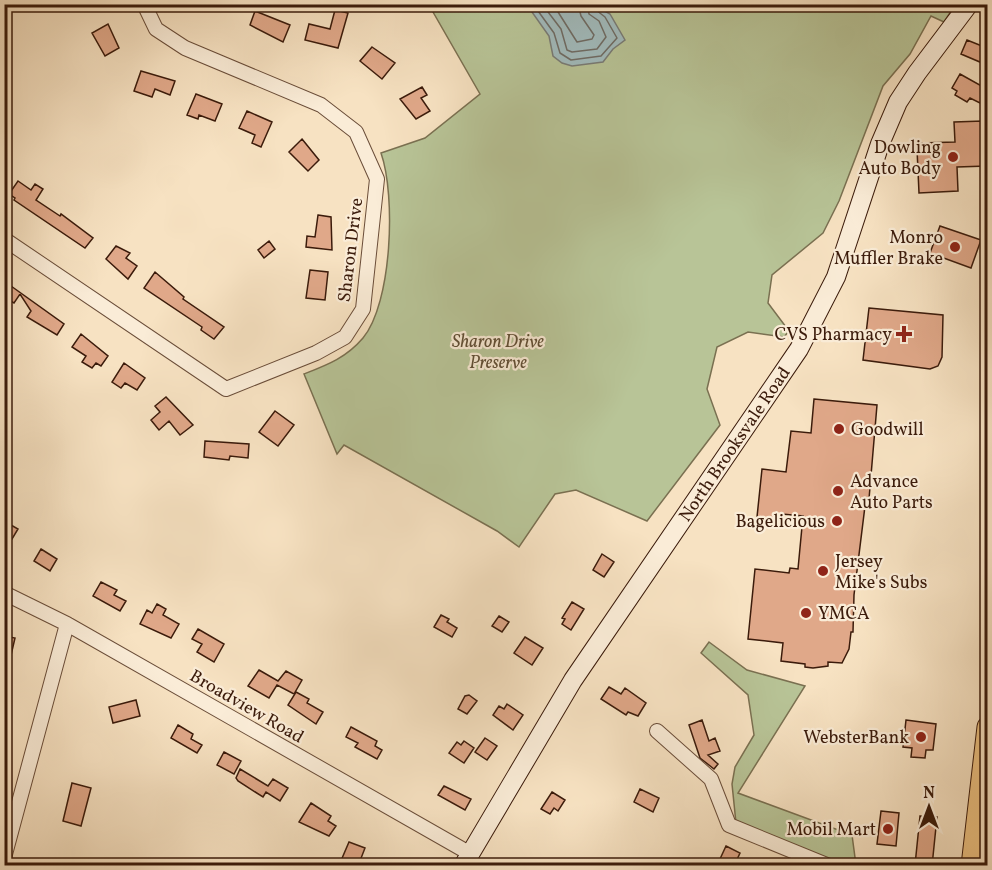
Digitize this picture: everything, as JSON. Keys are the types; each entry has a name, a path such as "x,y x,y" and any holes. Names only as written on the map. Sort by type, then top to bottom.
{"highway":[{"path":"972,866 987,727"}],"main road":[{"name":"North Brooksvale Road","path":"466,860 573,680 799,350 836,277 880,144 898,102 969,4"}],"street":[{"name":"Sharon Drive","path":"4,239 226,389 316,353 345,337 363,309 377,179 356,132 321,105 185,48 156,29 144,4"},
{"name":"Broadview Road","path":"4,593 67,624 466,860"},
{"path":"4,858 67,624"},
{"path":"657,731 711,779 729,825 829,866"}],"green space":[{"name":"Sharon Drive Preserve","path":"429,5 955,5 944,22 931,16 910,54 883,86 839,201 823,233 772,275 768,303 789,331 784,337 748,332 717,347 707,389 720,425 647,521 576,490 555,494 519,547 497,531 344,445 337,454 304,374 350,351 363,338 373,322 385,275 390,221 386,172 381,153 425,138 480,94"},
{"path":"709,642 747,670 805,686 738,793 852,835 856,865 840,865 736,823 732,784 735,767 754,735 748,695 701,653"}],"water":[{"path":"527,5 594,5 610,14 625,40 613,49 603,62 572,66 562,63 553,56 549,36"}],"building":[{"path":"335,10 348,13 338,48 305,40 309,24 330,29"},
{"path":"255,11 290,25 283,42 250,25"},
{"path":"108,24 119,48 105,56 92,33"},
{"path":"967,40 987,48 987,65 961,54"},
{"path":"372,47 395,63 382,79 360,61"},
{"path":"141,71 175,81 170,95 155,89 152,97 134,91"},
{"path":"960,74 987,89 980,103 970,98 967,102 955,95 957,91 952,88"},
{"path":"422,87 427,95 421,98 430,111 416,119 400,99"},
{"path":"196,94 222,104 215,121 199,115 198,119 187,115"},
{"path":"247,111 272,122 261,147 252,143 255,135 239,128"},
{"name":"Dowling Auto Body","path":"983,121 984,142 987,142 987,166 957,167 958,191 919,193 917,149 921,149 920,143 955,142 954,122"},
{"path":"302,139 319,160 308,171 289,152"},
{"path":"18,181 31,190 35,184 43,189 36,200 60,216 61,214 93,238 85,248 14,200 15,198 9,194"},
{"path":"318,215 331,217 332,250 306,247 307,236 315,237"},
{"name":"Monro Muffler Brake","path":"940,226 981,240 971,268 930,253"},
{"path":"269,241 275,249 264,258 258,250"},
{"path":"116,246 130,253 126,258 137,266 128,279 106,259"},
{"path":"310,270 328,272 325,300 306,298"},
{"path":"155,272 184,297 183,299 224,327 214,339 201,330 202,327 144,288"},
{"path":"4,281 64,324 57,335 27,317 31,311 20,294 14,303 4,297"},
{"name":"CVS Pharmacy","path":"869,308 943,315 942,357 938,366 930,369 863,360"},
{"path":"81,334 108,356 101,366 96,363 92,368 82,362 86,356 72,347"},
{"path":"124,363 145,378 137,390 125,383 121,388 112,382"},
{"path":"166,397 193,425 180,435 169,421 159,430 151,420 160,412 155,406"},
{"path":"814,399 877,405 869,499 866,498 854,595 853,632 851,632 849,649 842,663 828,662 828,666 813,668 805,667 805,664 781,661 783,643 748,639 755,569 789,573 790,568 798,569 803,516 782,514 781,519 757,517 762,469 786,472 791,431 811,433"},
{"path":"275,411 294,425 278,446 259,432"},
{"path":"205,441 249,444 248,458 230,456 229,460 204,457"},
{"path":"4,521 18,529 12,539 4,535"},
{"path":"41,549 57,559 50,571 34,561"},
{"path":"602,554 614,562 604,577 593,570"},
{"path":"101,582 117,590 114,595 126,601 120,611 93,596"},
{"path":"572,602 584,609 571,630 562,624 565,619 562,618"},
{"path":"157,604 166,609 163,615 179,624 171,638 140,624 147,610 152,613"},
{"path":"441,615 449,619 447,622 457,628 452,637 434,627"},
{"path":"499,616 509,622 502,632 492,626"},
{"path":"198,629 224,644 214,662 197,652 202,644 192,639"},
{"path":"4,636 15,638 8,668 4,668"},
{"path":"525,637 543,648 532,665 514,653"},
{"path":"259,670 278,681 286,671 302,680 294,694 277,685 269,698 248,686"},
{"path":"609,687 621,694 625,688 646,703 638,716 628,712 626,715 601,699"},
{"path":"296,692 309,699 307,703 323,712 316,724 288,705"},
{"path":"469,695 477,701 467,714 458,709 465,696"},
{"path":"136,700 140,716 113,723 109,707"},
{"path":"507,704 523,715 513,730 493,715 499,706 504,709"},
{"path":"702,720 709,741 715,738 720,751 708,755 718,764 714,769 700,758 689,725"},
{"name":"WebsterBank","path":"906,720 936,724 933,750 926,750 925,758 911,757 912,748 903,747"},
{"path":"178,725 193,734 191,739 202,745 197,753 171,738"},
{"path":"351,727 377,741 375,746 382,750 377,759 355,747 358,743 346,737"},
{"path":"485,738 497,746 487,760 475,752"},
{"path":"464,741 474,748 464,763 449,753 457,742 461,745"},
{"path":"224,752 241,761 234,774 217,765"},
{"path":"240,769 268,786 273,779 288,788 280,801 266,792 263,797 238,781 236,778"},
{"path":"72,783 91,788 81,826 63,821"},
{"path":"444,786 471,799 465,810 438,795"},
{"path":"640,789 659,798 653,812 634,802"},
{"path":"552,792 565,800 558,811 554,808 550,814 541,809"},
{"path":"311,803 331,816 328,821 336,826 329,836 299,822"},
{"name":"Mobil Mart","path":"881,811 899,813 896,846 877,844"},
{"path":"920,816 937,817 932,866 915,865"},
{"path":"349,842 365,848 358,866 340,863"},
{"path":"726,846 740,853 734,866 720,866 723,861 720,859"}],"place":[{"name":"Dowling Auto Body","path":"953,157"},
{"name":"Monro Muffler Brake","path":"955,247"},
{"name":"CVS Pharmacy","path":"904,334"},
{"name":"Goodwill","path":"839,429"},
{"name":"Advance Auto Parts","path":"838,491"},
{"name":"Bagelicious","path":"837,521"},
{"name":"Jersey Mike's Subs","path":"823,571"},
{"name":"YMCA","path":"806,613"},
{"name":"WebsterBank","path":"921,737"},
{"name":"Mobil Mart","path":"888,829"}]}
